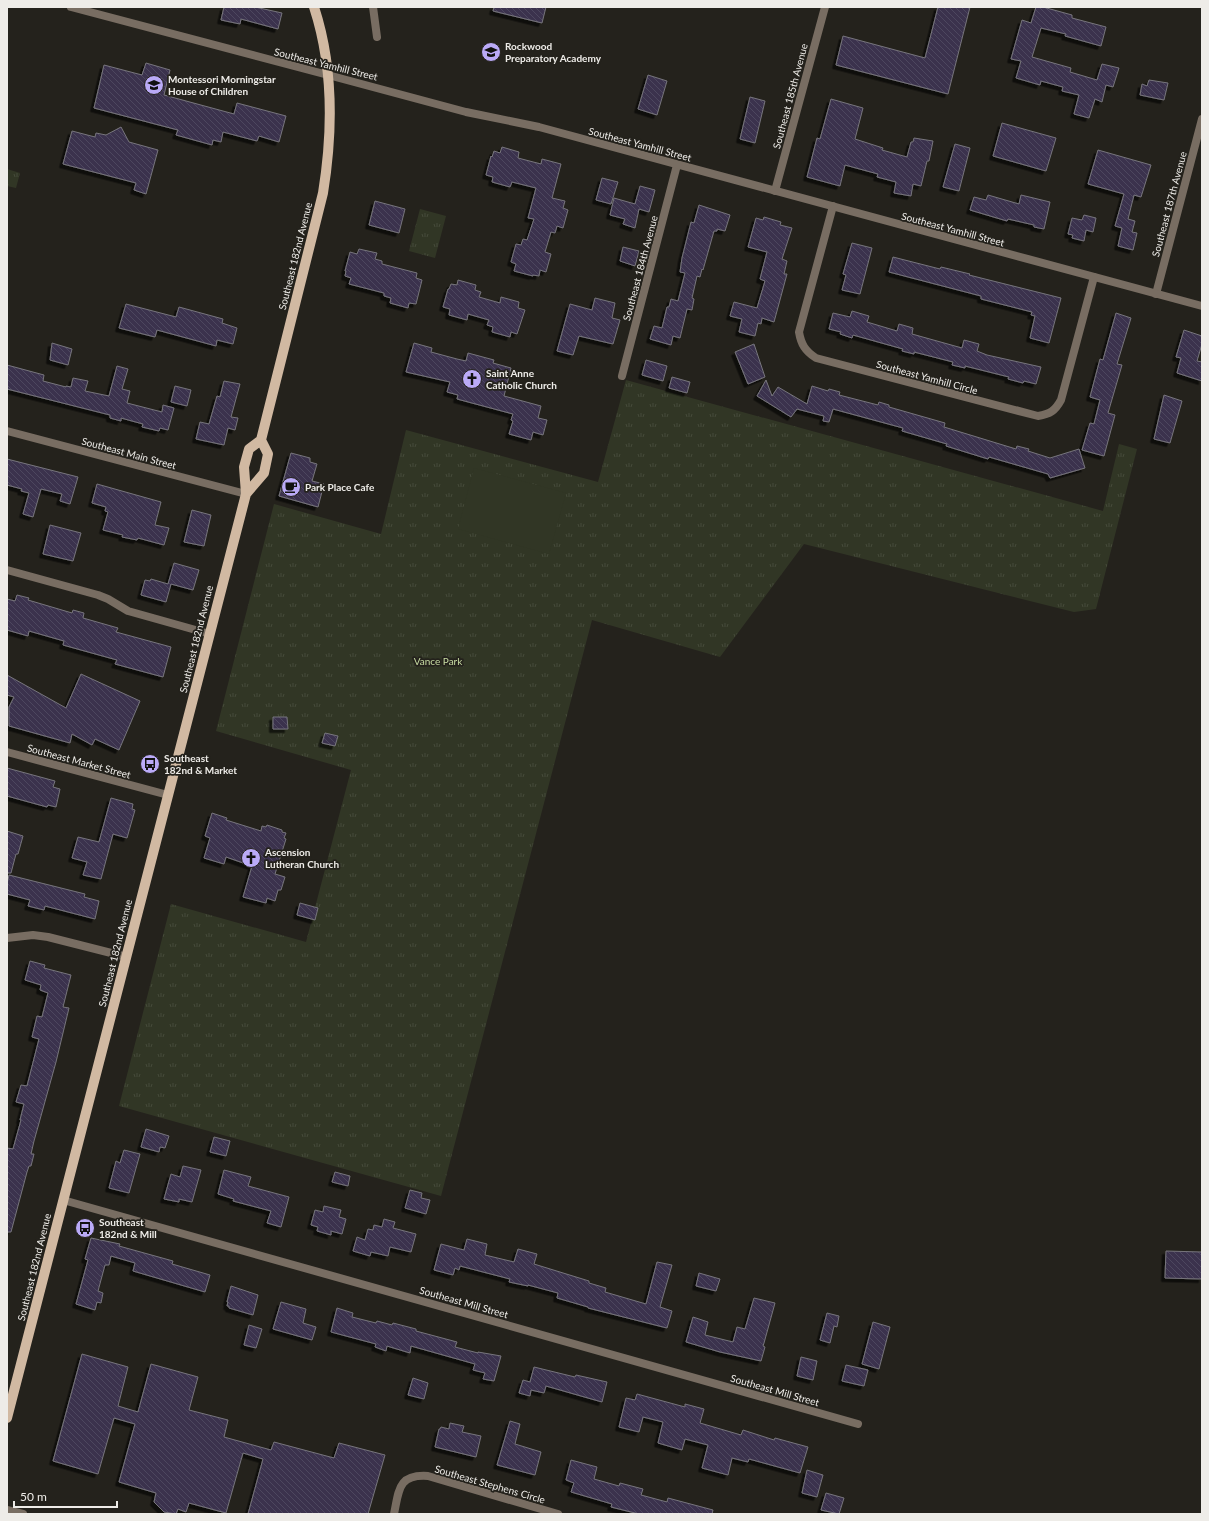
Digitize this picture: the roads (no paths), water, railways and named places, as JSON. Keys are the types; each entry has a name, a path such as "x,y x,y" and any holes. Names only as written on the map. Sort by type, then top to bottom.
{"main road":[{"name":"Southeast 182nd Avenue","path":"246,494 264,473 268,454 261,440 323,193 330,145 326,56 314,7"},
{"name":"Southeast 182nd Avenue","path":"7,1418 9,1400 127,958 246,494 244,467 249,448 261,440"}],"street":[{"name":"Southeast Yamhill Street","path":"71,7 466,112 539,127 1202,306"},
{"path":"373,7 377,37"},
{"name":"Southeast 185th Avenue","path":"775,191 825,7"},
{"name":"Southeast 187th Avenue","path":"1156,294 1202,119"},
{"name":"Southeast 184th Avenue","path":"622,376 677,164"},
{"name":"Southeast Yamhill Circle","path":"833,206 799,332 801,343 807,352 816,358 1038,416 1050,414 1057,408 1060,400 1094,277"},
{"name":"Southeast Main Street","path":"7,431 246,494"},
{"path":"7,570 98,595 128,611 210,634"},
{"name":"Southeast Market Street","path":"7,752 168,795"},
{"path":"7,938 34,935 48,937 127,958"},
{"name":"Southeast Mill Street","path":"63,1200 858,1424"},
{"name":"Southeast Stephens Circle","path":"394,1514 400,1489 405,1480 410,1477 421,1476 435,1478 558,1514"},
{"path":"7,1510 23,1514"}],"place":[{"name":"Rockwood Preparatory Academy","path":"491,52"},
{"name":"Montessori Morningstar House of Children","path":"154,85"},
{"name":"Saint Anne Catholic Church","path":"472,379"},
{"name":"Park Place Cafe","path":"291,487"},
{"name":"Southeast 182nd & Market","path":"150,764"},
{"name":"Ascension Lutheran Church","path":"251,858"},
{"name":"Southeast 182nd & Mill","path":"85,1228"}],"park label":[{"name":"Vance Park","path":"438,661"}]}
